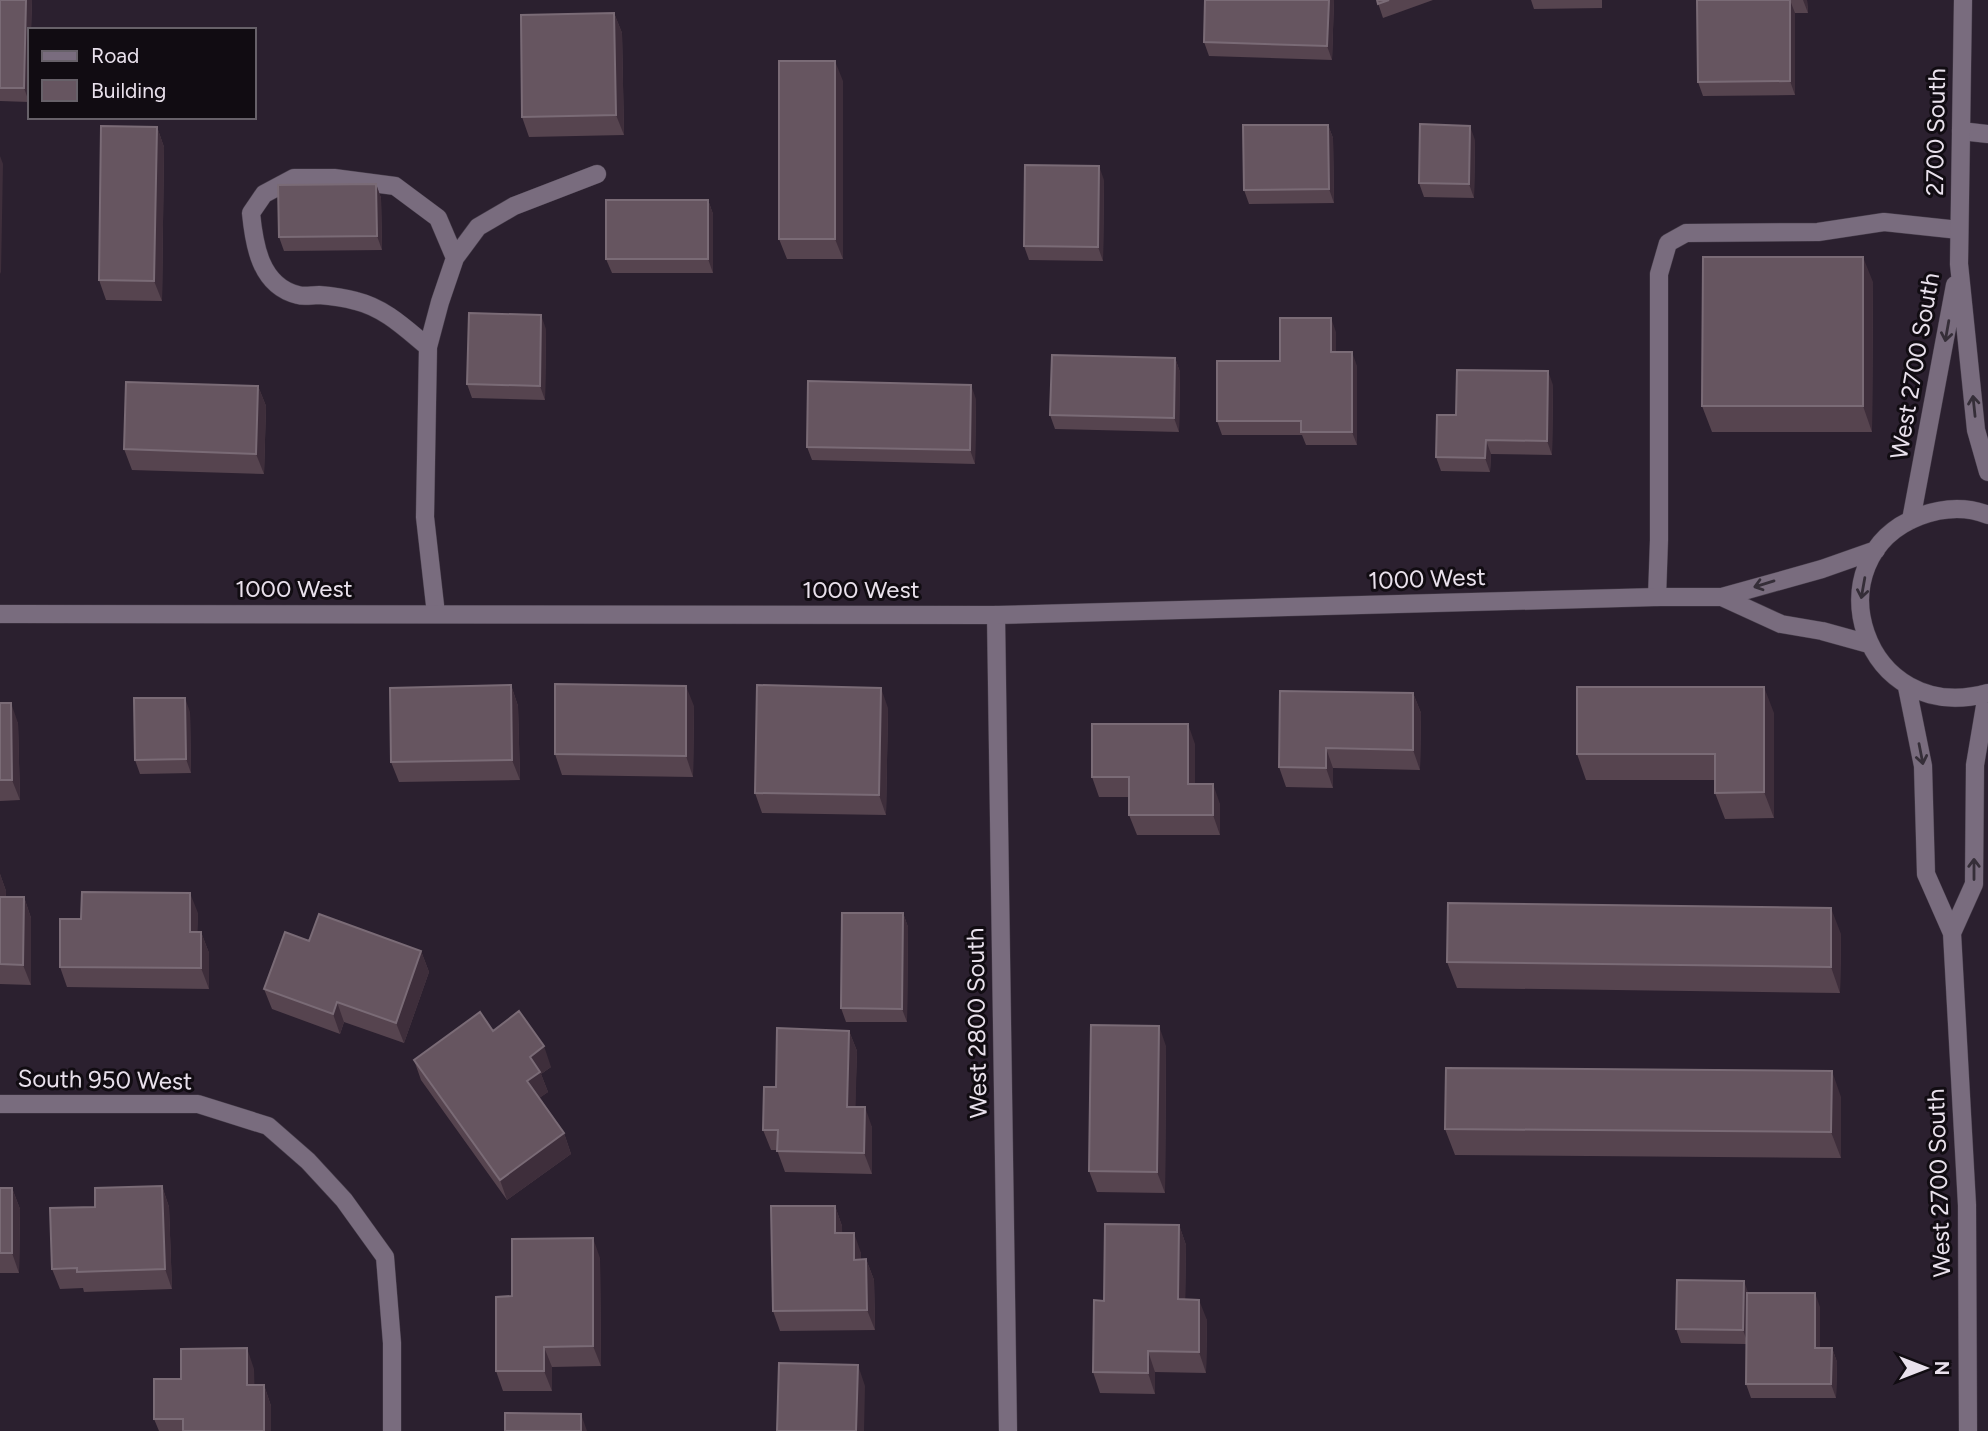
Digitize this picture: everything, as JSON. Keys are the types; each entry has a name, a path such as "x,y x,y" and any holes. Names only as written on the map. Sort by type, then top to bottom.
{"main road":[{"name":"2700 South","path":"1959,264 1963,0"},
{"path":"1961,131 1988,134"},
{"path":"436,614 425,517 428,347 455,258 478,227 514,206 597,174"},
{"path":"428,347 382,310 356,300 298,295 280,287 262,267 254,244 251,212 264,194 293,178 334,178 396,186 438,218 455,258"},
{"path":"1657,597 1659,274 1668,243 1686,233 1818,232 1884,222 1959,230"},
{"name":"West 2700 South","path":"1959,264 1976,430 1988,472"},
{"name":"West 2700 South","path":"1912,520 1959,264"},
{"path":"1987,694 1960,699 1933,697 1907,687 1885,668 1869,645 1861,621 1860,597 1865,572 1876,550 1892,533 1912,520 1933,511 1957,509 1988,515"},
{"path":"1722,597 1822,569 1876,550"},
{"path":"1722,597 1781,624 1822,631 1869,645"},
{"name":"1000 West","path":"0,614 996,615 1722,597"},
{"name":"West 2800 South","path":"996,615 1008,1431"},
{"name":"West 2700 South","path":"1907,687 1923,766 1926,874 1952,933 1967,1205 1968,1431"},
{"name":"West 2700 South","path":"1952,933 1974,884 1975,765 1987,694"},
{"name":"South 950 West","path":"0,1104 198,1104 268,1126 308,1161 344,1200 385,1257 392,1343 393,1431"}],"building":[{"path":"0,0 26,0 24,88 0,88"},
{"path":"1205,0 1329,0 1327,46 1204,42"},
{"path":"1697,0 1790,0 1790,81 1698,82"},
{"path":"614,13 616,115 522,117 521,15"},
{"path":"779,61 835,61 835,239 779,239"},
{"path":"1420,124 1470,126 1469,184 1419,183"},
{"path":"1243,125 1328,125 1329,189 1244,190"},
{"path":"101,126 157,127 154,281 99,280"},
{"path":"1025,165 1099,166 1098,247 1024,246"},
{"path":"376,184 377,236 279,237 278,185"},
{"path":"606,200 708,200 708,259 606,259"},
{"path":"1703,257 1863,257 1863,406 1702,406"},
{"path":"469,313 541,315 540,386 467,384"},
{"path":"1280,318 1331,318 1331,352 1352,352 1352,432 1301,432 1301,421 1217,421 1217,361 1280,361"},
{"path":"1052,355 1175,358 1174,418 1050,415"},
{"path":"1457,370 1548,371 1547,441 1486,440 1485,458 1436,457 1437,415 1456,415"},
{"path":"808,381 971,385 970,450 807,447"},
{"path":"126,382 258,386 256,454 124,449"},
{"path":"555,684 686,686 686,756 555,754"},
{"path":"511,685 512,760 391,762 390,688"},
{"path":"757,685 881,688 879,795 755,793"},
{"path":"1577,687 1764,687 1764,792 1715,793 1715,754 1577,754"},
{"path":"1280,691 1413,693 1413,750 1326,748 1326,768 1279,767"},
{"path":"134,698 185,698 186,759 135,760"},
{"path":"0,703 11,703 12,780 0,780"},
{"path":"1092,724 1188,724 1188,784 1213,784 1213,815 1129,815 1129,777 1092,777"},
{"path":"82,892 190,893 190,932 201,932 201,968 60,967 60,919 81,919"},
{"path":"0,897 24,897 23,965 0,964"},
{"path":"1448,903 1831,908 1831,967 1447,962"},
{"path":"842,913 903,913 902,1009 841,1008"},
{"path":"319,914 421,951 396,1023 337,1002 333,1014 264,989 285,932 309,941"},
{"path":"519,1011 544,1046 530,1057 540,1072 527,1081 564,1133 500,1180 414,1060 480,1012 493,1031"},
{"path":"1091,1025 1159,1026 1157,1172 1089,1171"},
{"path":"777,1028 849,1031 847,1107 865,1107 864,1153 777,1151 778,1130 763,1130 764,1087 776,1087"},
{"path":"1446,1068 1832,1071 1831,1132 1445,1129"},
{"path":"162,1186 165,1269 77,1272 77,1268 52,1269 50,1208 95,1207 95,1188"},
{"path":"0,1188 12,1188 12,1253 0,1253"},
{"path":"771,1206 835,1206 835,1233 854,1233 854,1260 866,1259 867,1310 773,1311"},
{"path":"1105,1224 1179,1225 1178,1299 1199,1300 1199,1352 1148,1351 1148,1373 1093,1372 1094,1300 1104,1301"},
{"path":"593,1238 593,1346 544,1347 544,1371 496,1371 496,1297 512,1296 512,1239"},
{"path":"1677,1280 1744,1281 1743,1330 1676,1329"},
{"path":"1747,1293 1815,1293 1815,1348 1832,1348 1831,1384 1746,1384"},
{"path":"247,1348 247,1385 264,1385 264,1431 183,1431 183,1419 154,1419 154,1379 181,1379 181,1349"},
{"path":"779,1363 858,1365 856,1431 777,1431"},
{"path":"505,1413 581,1414 581,1431 505,1431"}]}
